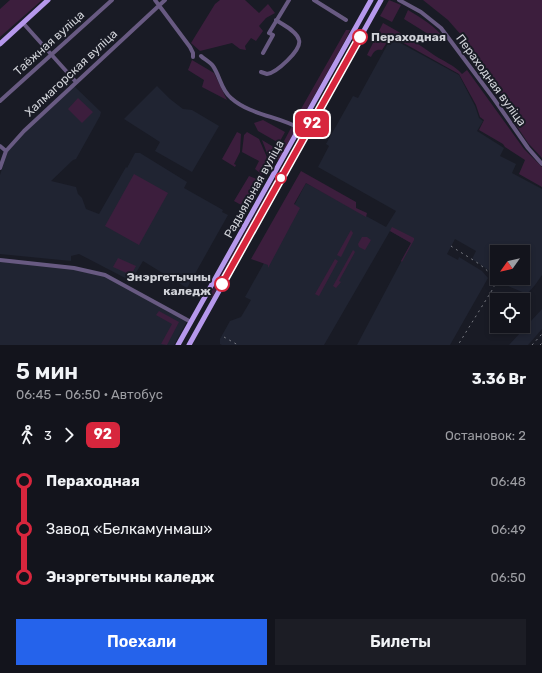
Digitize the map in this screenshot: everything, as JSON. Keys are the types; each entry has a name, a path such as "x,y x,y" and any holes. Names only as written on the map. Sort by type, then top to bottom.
{"main road":[{"path":"0,44 48,0"},
{"name":"Радыяльная вуліца","path":"178,345 371,0"},
{"name":"Радыяльная вуліца","path":"189,345 381,0"},
{"path":"326,80 334,84"}],"street":[{"name":"Таёжная вуліца","path":"0,101 112,0"},
{"path":"155,0 190,47 193,57"},
{"name":"Халмагорская вуліца","path":"0,168 6,151 24,131 165,0"},
{"path":"263,53 273,35 269,33 289,0"},
{"path":"314,0 346,20"},
{"name":"Пераходная вуліца","path":"399,0 421,12 441,28 494,99 528,148 542,164"},
{"path":"261,72 267,74 275,71 290,58 300,44 297,36 292,31 276,20"},
{"path":"23,23 76,82"},
{"path":"201,56 213,66 224,90 231,98 241,105 299,128"},
{"path":"0,146 6,151"},
{"path":"0,260 74,268 105,275 191,322"}],"shaded area":[{"path":"10,0 42,0 0,37 0,9"},
{"path":"220,0 245,0 259,13 268,4 275,13 266,18 259,26 263,31 256,41 251,38 245,46 246,50 240,49 232,43 200,51 191,43 215,4"},
{"path":"389,0 401,5 392,22 380,16"},
{"path":"423,0 542,0 542,158 528,143 514,122 506,102 469,44 448,20"},
{"path":"408,10 428,22 444,38 441,42 404,19"},
{"path":"383,23 409,38 462,74 467,70 524,149 542,167 542,187 519,174 525,160 505,147 503,144 479,130 484,120 480,117 476,105 459,74 391,36 382,50 375,51 371,57 367,55"},
{"path":"346,30 350,30 346,39 298,125 293,123"},
{"path":"391,38 459,75 475,106 479,118 483,121 477,131 504,148 500,156 516,164 512,173 542,189 542,275 528,293 525,293 506,285 530,285 530,245 490,245 490,271 472,259 476,251 455,239 447,254 458,260 459,257 482,271 488,278 450,345 357,345 411,243 390,231 324,345 220,344 220,339 230,321 241,317 251,300 245,297 306,183 386,227 396,211 318,167 329,146 326,144 353,96 358,98"},
{"path":"192,60 214,73 227,100 202,87 204,80 188,70"},
{"path":"74,86 101,112 76,159 73,160 51,181 76,187 86,209 99,214 135,153 140,153 187,182 184,188 223,210 222,212 228,215 187,288 143,261 131,281 79,254 71,256 71,261 0,254 0,175 8,151 24,132"},
{"path":"157,86 183,109 192,110 219,126 192,172 155,151 160,142 124,119"},
{"path":"78,98 93,112 82,123 68,109"},
{"path":"263,120 285,132 279,143 258,131 254,123"},
{"path":"292,126 295,128 295,131 279,160 275,158"},
{"path":"237,132 241,134 240,152 234,164 236,165 235,167 222,159"},
{"path":"247,132 259,139 269,162 243,206 234,201 249,176 257,179 260,173 255,169 259,161 242,152 244,135"},
{"path":"262,140 277,149 270,161"},
{"path":"282,166 285,168 212,298 209,296"},
{"path":"301,171 356,202 356,208 367,213 366,217 306,183 294,204 300,208 268,268 268,265 251,259"},
{"path":"134,174 168,193 139,245 105,226"},
{"path":"392,227 414,238 402,262 401,261 411,243 390,231"},
{"path":"351,230 353,233 341,257 337,255"},
{"path":"362,237 367,237 371,240 365,250 359,247 358,244"},
{"path":"353,250 355,252 339,281 341,282 336,288 333,286"},
{"path":"0,258 58,265 106,275 172,314 173,312 187,321 174,345 0,345"},
{"path":"118,258 136,266 131,275 113,267"},
{"path":"335,259 338,261 319,296 315,294"},
{"path":"542,309 542,329 528,345 509,345 520,333 530,333 530,322"},
{"path":"159,311 179,322 167,345 161,344 172,324 156,315"}],"railway":[{"path":"451,246 474,260 485,269 493,278 494,282 494,287 458,345"},
{"path":"532,345 542,334"},
{"path":"224,337 238,345"}],"bus line":[{"name":"92","path":"222,284 360,37"}],"place":[{"name":"Пераходная","path":"360,37"},
{"name":"Энэргетычны каледж","path":"222,284"}]}
